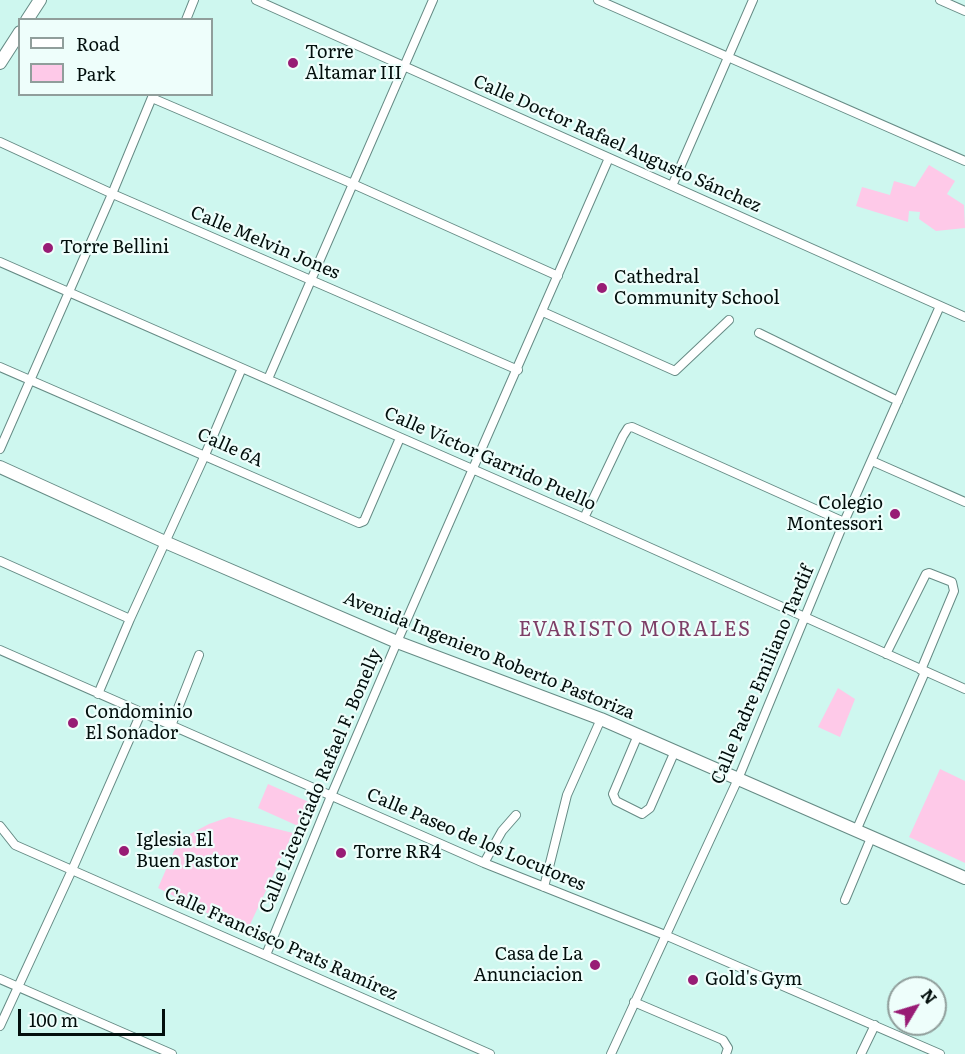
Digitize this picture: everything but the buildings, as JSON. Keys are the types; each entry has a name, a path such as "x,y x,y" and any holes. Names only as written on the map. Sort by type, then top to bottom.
{"street":[{"path":"28,18 40,0"},
{"path":"187,18 194,0"},
{"name":"Calle Doctor Rafael Augusto Sánchez","path":"256,0 965,317"},
{"path":"268,379 433,0"},
{"path":"598,0 965,162"},
{"path":"672,186 753,0"},
{"path":"940,0 965,11"},
{"path":"0,63 18,35"},
{"path":"0,449 112,194 152,96 558,276"},
{"name":"Calle Melvin Jones","path":"0,142 112,194 518,370"},
{"name":"Calle Licenciado Rafael F. Bonelly","path":"266,955 397,642 609,158"},
{"name":"Calle Víctor Garrido Puello","path":"0,262 584,518 965,689"},
{"name":"Calle Padre Emiliano Tardif","path":"611,1054 738,779 844,522 940,306"},
{"path":"543,312 675,371 729,320"},
{"path":"759,333 898,401"},
{"name":"Calle 6A","path":"0,367 359,523 364,521 400,438"},
{"path":"98,694 242,368"},
{"path":"584,518 623,436 628,428 632,427 844,522"},
{"path":"872,461 965,502"},
{"name":"Avenida Ingeniero Roberto Pastoriza","path":"0,467 165,542 397,642 601,719 965,878"},
{"path":"0,561 130,619"},
{"path":"856,831 954,591 952,582 929,573 926,574 886,654"},
{"name":"Calle Paseo de los Locutores","path":"0,650 484,863 665,935 940,1054"},
{"path":"171,726 199,655"},
{"path":"0,1026 141,713"},
{"path":"544,887 567,795 601,719"},
{"path":"638,735 613,794 616,801 642,814 650,808 675,751"},
{"path":"484,863 502,831 516,815"},
{"name":"Calle Francisco Prats Ramírez","path":"0,826 15,845 490,1054"},
{"path":"845,900 871,838"},
{"path":"0,979 172,1054"},
{"path":"634,1002 723,1040 728,1048 726,1054"},
{"path":"861,1054 874,1025"}],"green space":[{"path":"929,165 955,181 947,194 964,205 965,228 936,231 919,219 920,212 909,211 908,222 856,206 862,187 890,195 894,181 915,187"},
{"path":"838,688 855,699 840,737 818,727"},
{"path":"940,769 965,781 965,863 909,837"},
{"path":"268,784 309,802 298,826 258,808"},
{"path":"229,817 293,833 246,933 158,888 174,851 188,835"}],"place":[{"name":"Torre Altamar III","path":"293,63"},
{"name":"Torre Bellini","path":"48,248"},
{"name":"Cathedral Community School","path":"602,288"},
{"name":"Colegio Montessori","path":"895,514"},
{"name":"Condominio El Sonador","path":"73,723"},
{"name":"Iglesia El Buen Pastor","path":"124,851"},
{"name":"Torre RR4","path":"341,853"},
{"name":"Casa de La Anunciacion","path":"595,965"},
{"name":"Gold's Gym","path":"693,980"}],"district":[{"name":"EVARISTO MORALES","path":"635,630"}]}
